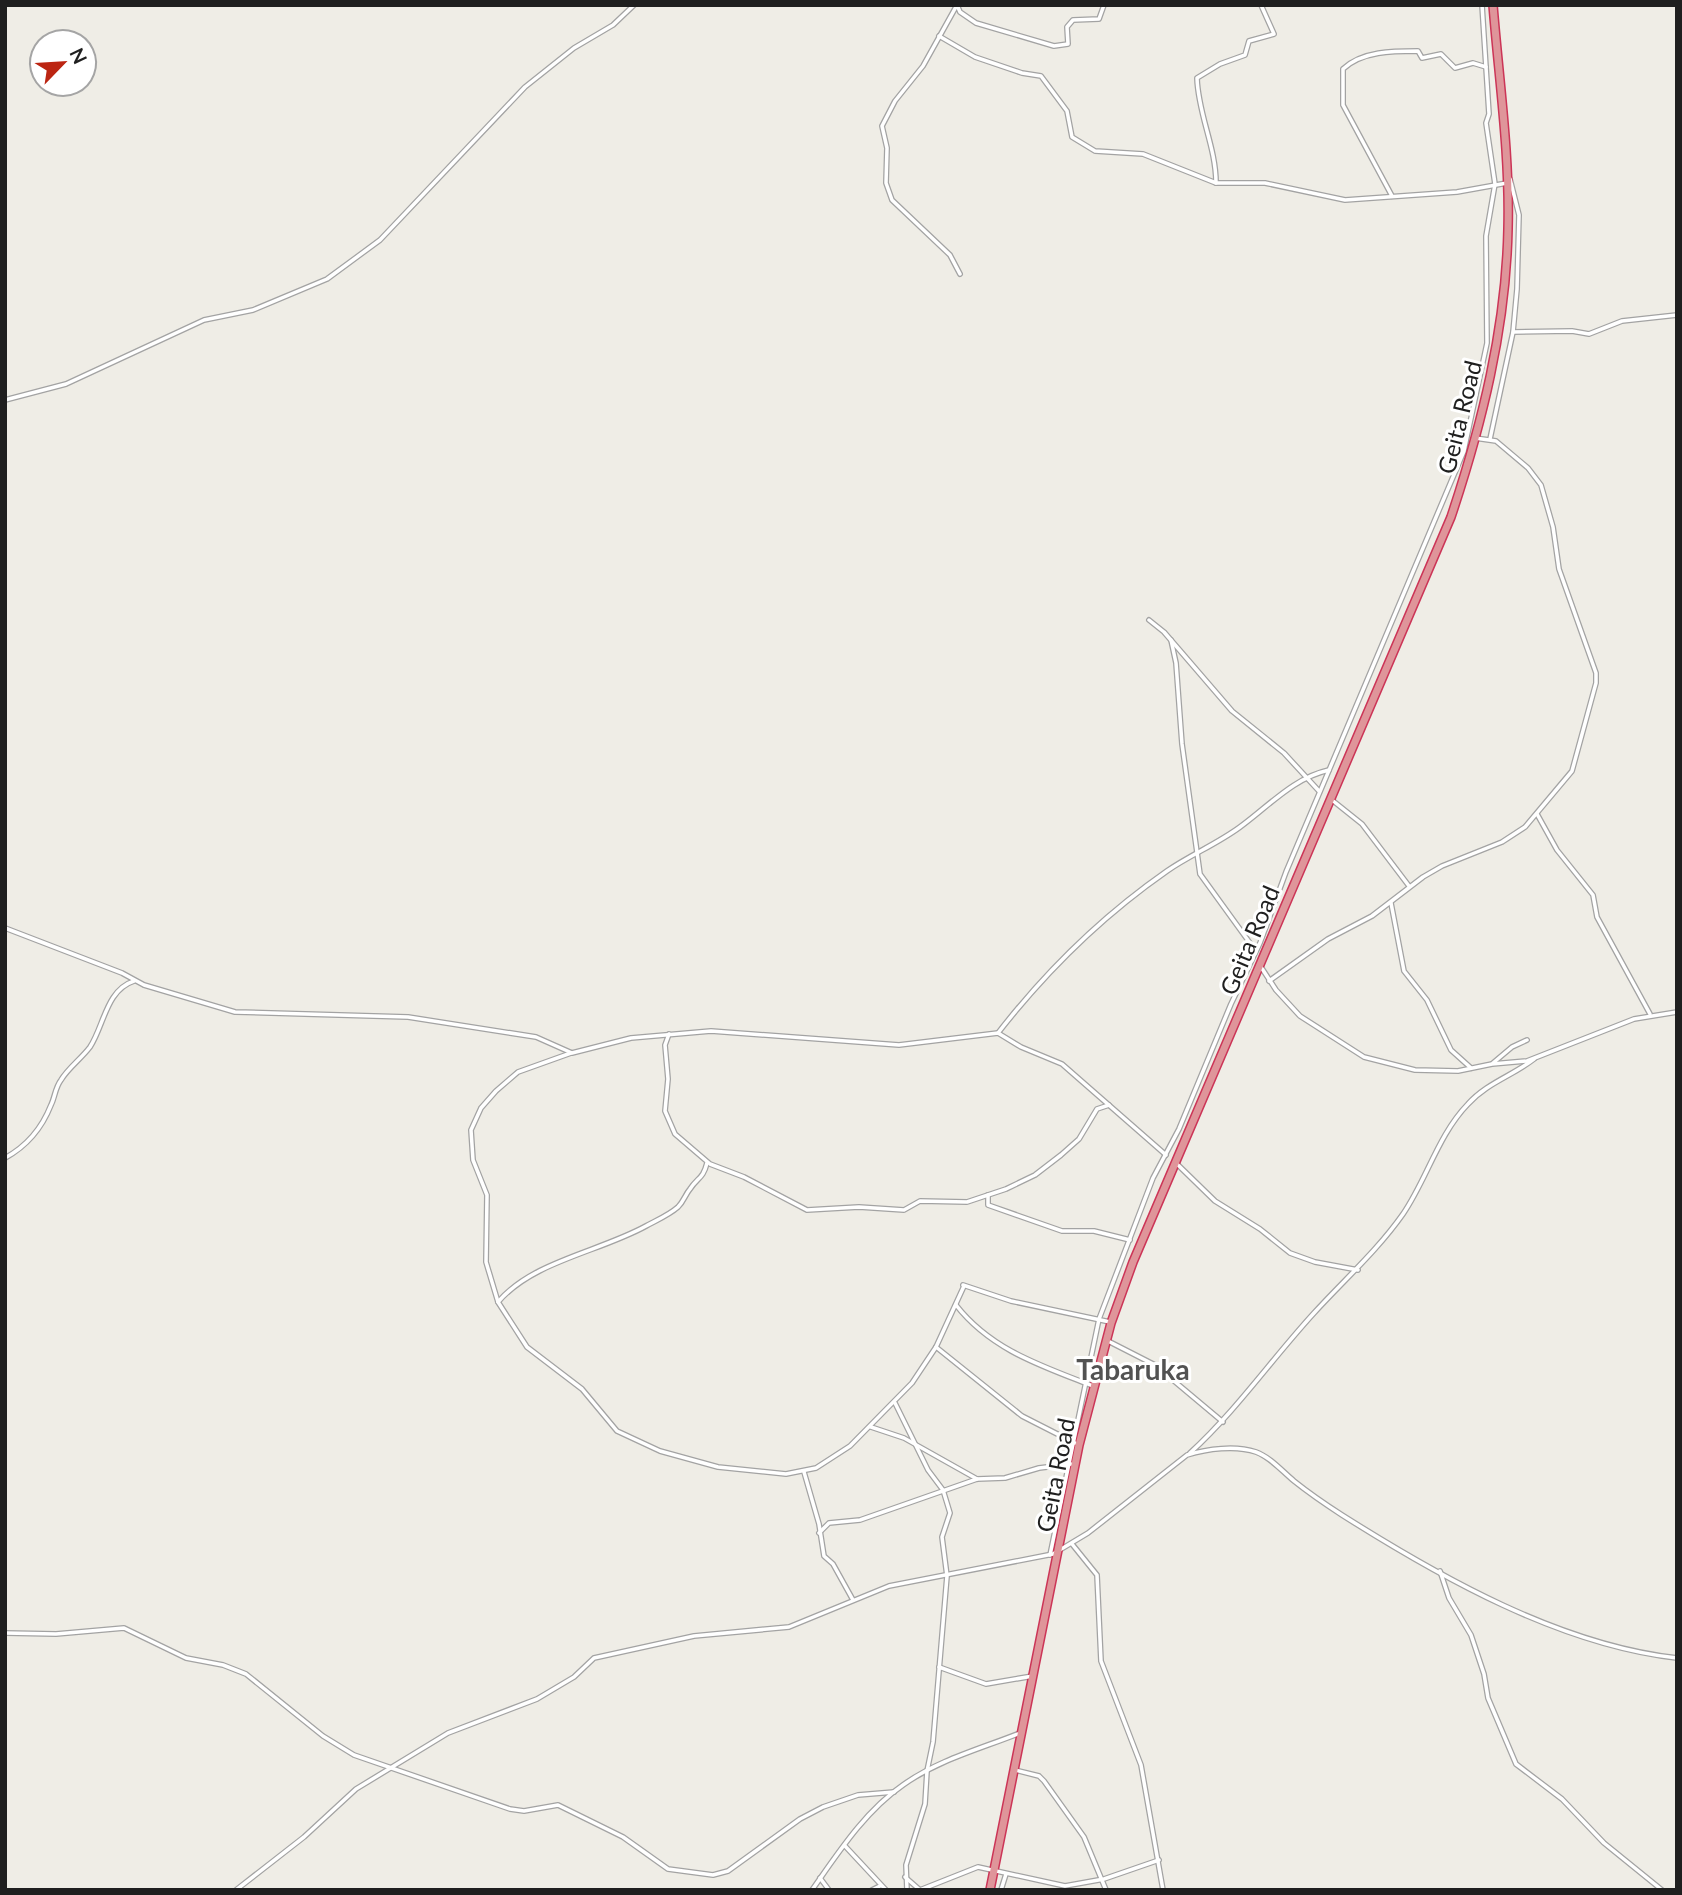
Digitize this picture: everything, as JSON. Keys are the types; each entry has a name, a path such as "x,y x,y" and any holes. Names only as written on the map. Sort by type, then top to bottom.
{"highway":[{"name":"Geita Road","path":"990,1890 1060,1551 1072,1464 1111,1322 1451,517 1475,438 1488,388 1502,303 1508,229 1507,179 1494,5"}],"street":[{"path":"5,400 66,384 204,320 253,310 327,279 380,240 525,87 574,48 613,25 634,5"},
{"path":"960,274 950,254 900,209 886,183 883,122 895,101 918,74 957,5 960,12 984,26 1043,44 1064,45 1068,44 1067,27 1071,22 1077,18 1097,21 1104,13 1104,5"},
{"path":"1216,183 1214,155 1202,114 1197,78 1220,64 1245,55 1249,41 1274,34 1261,5"},
{"path":"936,1347 1022,1416 1077,1444 1084,1382 1099,1319 1153,1178 1166,1155 1255,951 1464,451 1486,355 1489,308 1486,236 1496,184 1486,123 1489,114 1482,5"},
{"path":"939,36 975,57 1022,73 1041,76 1067,111 1072,137 1095,151 1143,154 1216,183 1265,183 1345,200 1457,192 1507,179 1514,186 1519,215 1513,332 1490,439"},
{"path":"1392,196 1343,104 1343,69 1355,61 1383,52 1416,50 1422,58 1441,54 1455,68 1476,63 1487,69"},
{"path":"1513,332 1589,334 1622,321 1677,315"},
{"path":"1269,981 1328,939 1391,903 1409,886 1442,866 1517,834 1537,814 1577,762 1596,683 1595,673 1559,569 1553,527 1541,485 1528,468 1490,439 1475,438"},
{"path":"1149,620 1171,640 1233,711 1284,753 1320,792"},
{"path":"1171,640 1176,663 1182,744 1200,874 1255,951"},
{"path":"998,1033 1050,969 1081,938 1163,874 1225,837 1307,777 1330,770"},
{"path":"1331,799 1369,831 1409,886"},
{"path":"1537,814 1557,850 1592,895 1597,917 1650,1015"},
{"path":"1391,903 1405,971 1427,1000 1451,1049 1471,1068"},
{"path":"5,928 122,973 134,981 235,1012 408,1017 536,1037 572,1053"},
{"path":"1260,964 1269,981 1292,1010 1364,1056 1415,1070 1441,1072 1534,1059"},
{"path":"5,1158 24,1146 38,1130 61,1079 90,1046 109,1005 124,986 134,981"},
{"path":"236,1890 304,1836 356,1789 448,1733 537,1699 566,1682 591,1660 603,1654 694,1636 789,1627 889,1586 1050,1555 1072,1544 1187,1455 1223,1423 1257,1378 1314,1313 1358,1270 1412,1201 1461,1111 1491,1083 1560,1046 1650,1015 1677,1012"},
{"path":"1111,1322 1011,1301 964,1285 936,1347 895,1403 835,1458 804,1472 786,1474 710,1465 660,1451 617,1431 582,1389 527,1347 498,1301 486,1262 487,1195 473,1163 471,1130 483,1105 511,1076 572,1053 621,1040 669,1034 720,1032 899,1045 998,1033 1062,1064 1166,1155"},
{"path":"669,1034 665,1045 668,1079 665,1111 675,1134 708,1163 744,1177 807,1210 859,1207 904,1210 920,1201 967,1202 988,1195 1029,1179 1042,1170 1074,1144 1097,1110 1109,1105"},
{"path":"1492,1064 1505,1056 1512,1047 1527,1040"},
{"path":"498,1301 518,1284 546,1268 614,1243 666,1216 680,1205 690,1188 702,1178 708,1163"},
{"path":"1176,1164 1214,1201 1261,1229 1290,1253 1315,1262 1358,1270"},
{"path":"988,1195 988,1205 1062,1231 1094,1231 1130,1240"},
{"path":"956,1305 996,1345 1094,1386"},
{"path":"1106,1340 1154,1365 1223,1423"},
{"path":"895,1403 915,1445 943,1490 950,1513 942,1537 947,1576 935,1699 936,1721 926,1771 925,1804 904,1875 906,1890"},
{"path":"871,1427 895,1433 977,1479"},
{"path":"1187,1455 1216,1449 1256,1452 1372,1534 1518,1611 1578,1636 1623,1649 1677,1658"},
{"path":"819,1533 829,1523 842,1519 857,1521 977,1479 1005,1478 1039,1468 1072,1464 1056,1516 1050,1555"},
{"path":"804,1472 819,1524 825,1559 833,1564 853,1600"},
{"path":"1072,1544 1097,1575 1101,1661 1141,1765 1163,1890"},
{"path":"1439,1570 1449,1598 1471,1635 1484,1674 1488,1698 1516,1764 1536,1782 1552,1790 1604,1843 1661,1890"},
{"path":"5,1633 66,1634 124,1628 186,1658 223,1664 246,1674 335,1745 391,1769 510,1809 524,1811 558,1805 623,1837 668,1869 713,1875 728,1871 800,1819 823,1807 858,1795 894,1792"},
{"path":"939,1667 985,1684 1033,1676"},
{"path":"812,1890 870,1814 894,1792 926,1771 978,1747 1022,1732"},
{"path":"1013,1770 1039,1776 1044,1782 1084,1837 1104,1879 1106,1890"},
{"path":"845,1846 886,1890"},
{"path":"904,1875 920,1890 965,1870 994,1869 1065,1886 1104,1879 1159,1860"},
{"path":"1001,1890 1006,1874"},
{"path":"820,1878 828,1889 820,1890"},
{"path":"872,1890 880,1886"}],"district":[{"name":"Tabaruka","path":"1133,1369"}]}
